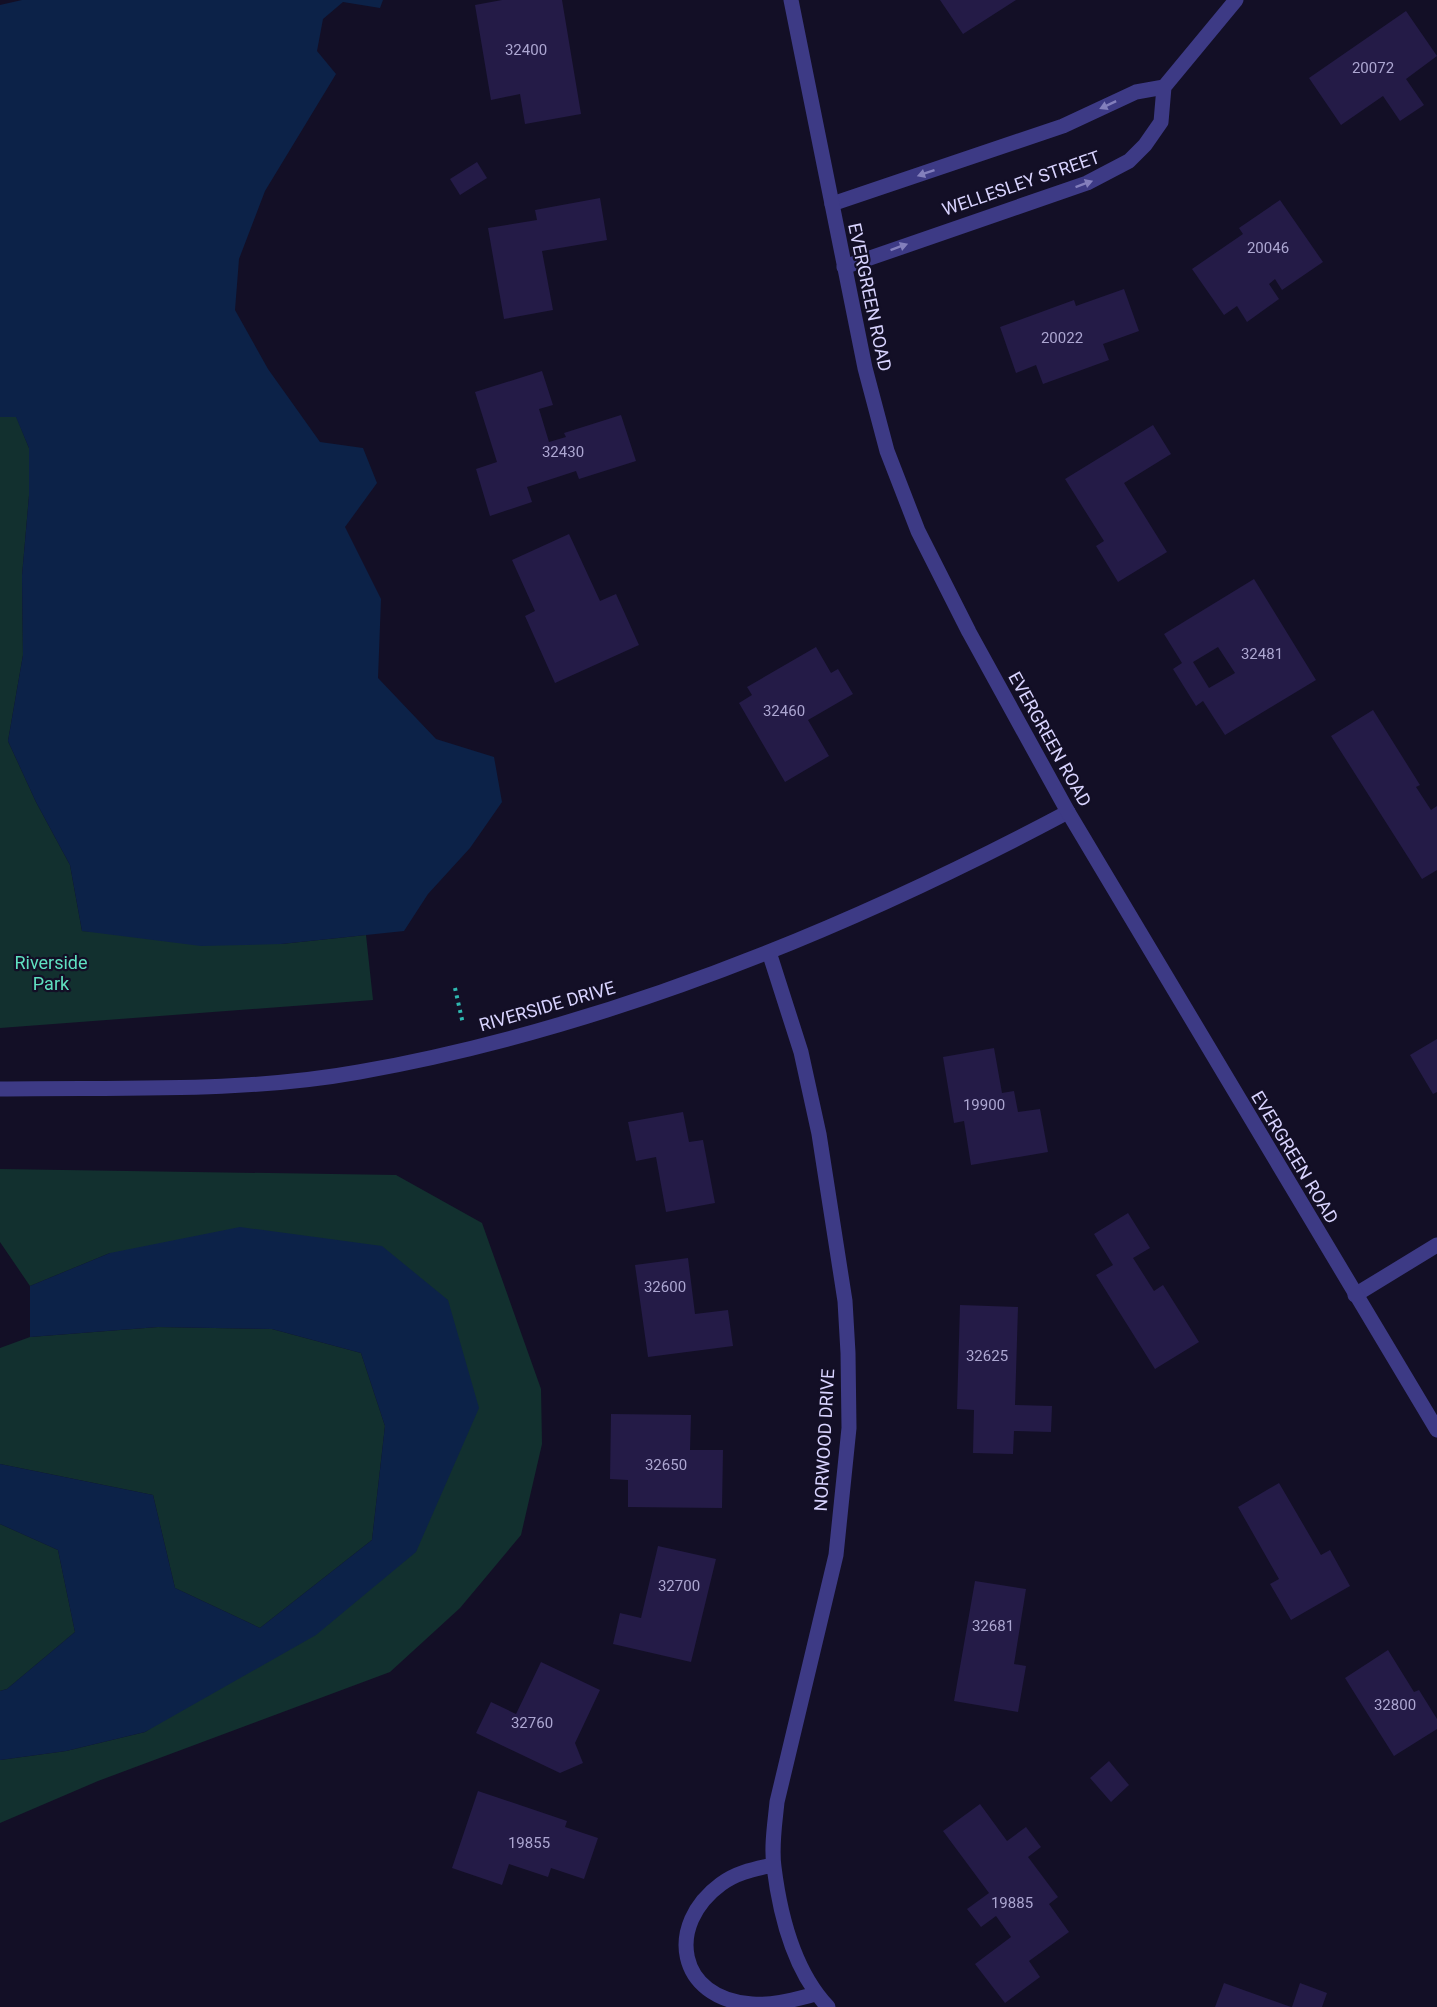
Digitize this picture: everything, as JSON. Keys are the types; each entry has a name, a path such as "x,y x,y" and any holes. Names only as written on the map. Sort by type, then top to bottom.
{"street":[{"name":"EVERGREEN ROAD","path":"791,0 875,410 910,512 942,581 1068,812 1437,1430"},
{"path":"832,204 1063,126 1136,92 1164,87 1236,0"},
{"name":"WELLESLEY STREET","path":"844,267 1112,173 1137,153 1161,122 1164,87"},
{"name":"RIVERSIDE DRIVE","path":"0,1089 260,1084 358,1072 468,1048 598,1012 769,952 876,906 1009,843 1068,812"},
{"name":"NORWOOD DRIVE","path":"769,952 801,1052 819,1134 845,1301 849,1428 836,1555 777,1802 773,1865 787,1931 799,1964 816,1994 828,2007"},
{"path":"1355,1295 1437,1245"},
{"path":"773,1865 743,1872 720,1885 697,1910 687,1936 686,1954 690,1969 714,1994 752,2004 785,2002 816,1994"}],"path":[{"path":"455,988 468,1048"}],"green space":[{"name":"Riverside Park","path":"16,416 29,448 29,496 22,576 23,655 8,741 36,802 70,865 82,931 281,944 366,935 373,1000 0,1028 0,417"},
{"path":"0,1169 396,1175 482,1223 541,1389 542,1444 521,1535 460,1608 390,1672 98,1781 0,1823 0,1760 66,1751 145,1732 416,1551 448,1300 110,1253 30,1286 0,1242"},
{"path":"158,1327 272,1329 361,1353 385,1426 372,1540 260,1628 175,1588 153,1495 0,1464 0,1348 30,1337"},
{"path":"0,1524 58,1550 75,1632 7,1689 0,1691"}],"water":[{"path":"22,0 383,0 380,8 343,2 323,19 317,51 336,74 265,191 239,259 235,310 268,369 320,442 363,448 377,483 345,527 381,599 378,678 436,739 494,757 502,802 470,848 428,894 404,931 281,944 201,946 82,931 70,865 36,802 8,741 23,655 22,576 29,496 29,448 16,417 0,417 0,5"},
{"path":"240,1227 382,1246 448,1300 479,1408 416,1552 316,1635 145,1732 66,1751 0,1760 0,1691 7,1689 75,1632 58,1550 0,1524 0,1464 153,1495 175,1588 260,1628 372,1540 385,1426 361,1353 272,1329 158,1327 30,1337 30,1286 110,1253"}],"building":[{"path":"502,0 562,0 581,114 525,124 520,94 491,100 475,5"},
{"path":"940,0 1016,0 963,34"},
{"path":"1406,11 1437,56 1406,79 1424,105 1400,121 1383,96 1341,125 1309,78"},
{"path":"477,162 487,178 460,195 450,179"},
{"path":"600,198 607,240 542,251 553,310 504,319 488,228 537,220 535,210"},
{"path":"1280,200 1323,262 1282,290 1275,279 1269,284 1279,299 1247,322 1237,306 1224,315 1192,269 1243,234 1239,228"},
{"path":"1124,289 1139,331 1103,344 1109,360 1043,384 1036,365 1016,373 1000,327 1074,300 1076,306"},
{"path":"542,371 553,405 539,409 549,442 566,437 564,433 621,415 636,461 579,479 576,471 527,487 532,502 490,516 476,469 497,462 475,392"},
{"path":"1153,425 1171,454 1124,483 1167,552 1118,582 1096,546 1104,541 1065,479"},
{"path":"569,534 600,601 616,594 639,645 555,683 525,616 535,611 512,560"},
{"path":"1254,579 1316,680 1225,735 1203,701 1196,706 1173,669 1182,663 1164,634","holes":["1218,647 1235,673 1209,688 1193,662"]},
{"path":"816,647 831,673 838,669 853,694 808,720 829,756 785,782 739,703 752,695 747,687"},
{"path":"1373,710 1420,785 1416,787 1431,810 1437,806 1437,870 1422,879 1331,736"},
{"path":"1437,1039 1437,1092 1433,1094 1410,1055"},
{"path":"994,1048 1002,1093 1014,1091 1018,1112 1040,1109 1048,1152 971,1165 964,1121 954,1123 943,1057"},
{"path":"683,1112 689,1142 703,1140 715,1203 666,1212 656,1157 636,1161 628,1122"},
{"path":"1128,1213 1150,1248 1133,1258 1154,1291 1163,1285 1199,1342 1155,1369 1096,1275 1113,1265 1094,1234"},
{"path":"688,1258 695,1314 728,1310 733,1346 648,1357 635,1265"},
{"path":"960,1305 1018,1307 1015,1405 1052,1406 1051,1432 1014,1431 1013,1454 973,1453 974,1410 957,1409"},
{"path":"611,1414 691,1415 690,1450 723,1450 722,1508 628,1507 628,1480 610,1479"},
{"path":"1279,1483 1321,1555 1330,1550 1350,1586 1291,1620 1270,1584 1279,1579 1238,1507"},
{"path":"658,1546 716,1559 691,1662 613,1644 620,1613 641,1618"},
{"path":"975,1581 1026,1589 1014,1664 1026,1666 1018,1712 954,1701"},
{"path":"1388,1650 1414,1692 1419,1690 1437,1719 1437,1729 1394,1756 1345,1678"},
{"path":"541,1662 600,1690 575,1743 583,1763 560,1773 476,1733 491,1702 516,1714"},
{"path":"1109,1761 1129,1785 1111,1802 1090,1778"},
{"path":"478,1791 567,1821 565,1827 598,1838 584,1879 551,1868 548,1877 509,1864 502,1885 452,1868"},
{"path":"980,1804 1007,1841 1026,1827 1041,1847 1028,1857 1058,1897 1049,1904 1069,1932 1029,1961 1040,1977 1005,2003 975,1964 1011,1937 996,1916 981,1927 967,1909 989,1893 943,1831"},
{"path":"1224,1983 1291,2007 1215,2007"},
{"path":"1300,1983 1327,1993 1322,2007 1292,2007"}]}
